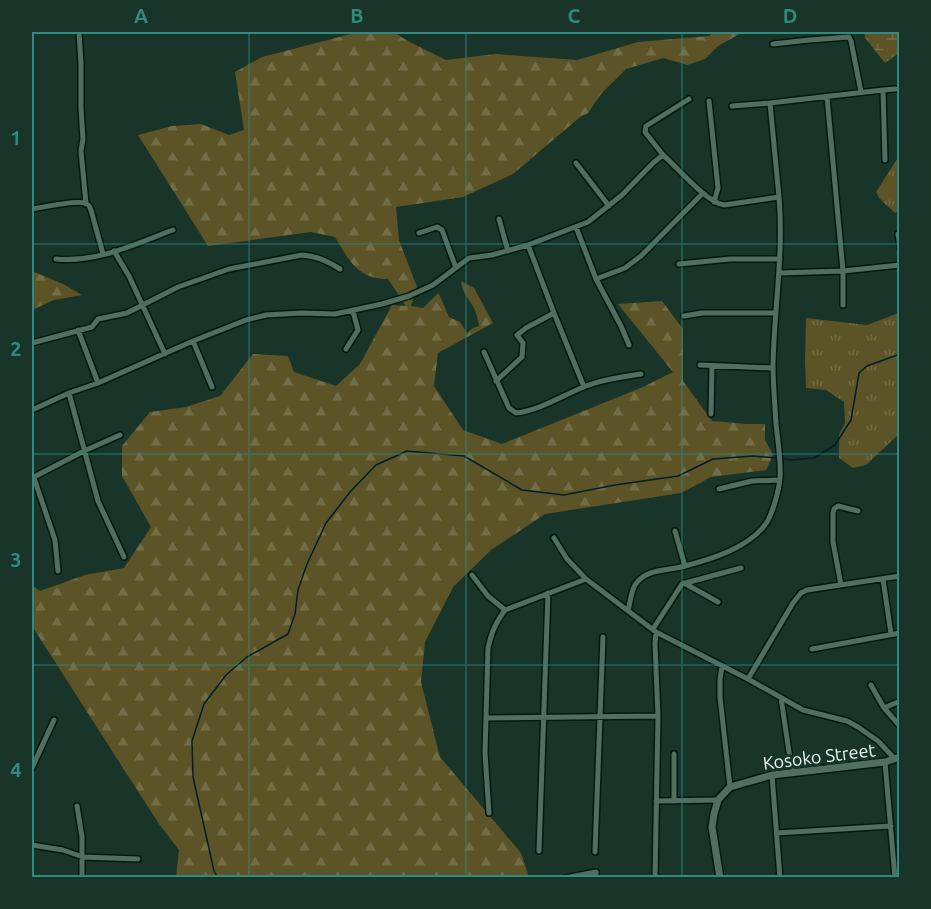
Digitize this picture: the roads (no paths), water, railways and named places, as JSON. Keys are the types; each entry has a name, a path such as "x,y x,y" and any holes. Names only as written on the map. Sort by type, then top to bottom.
{"street":[{"path":"79,32 83,139 81,151 86,204 91,210 103,254"},
{"path":"773,44 849,37 861,92"},
{"path":"732,106 895,89"},
{"path":"882,90 885,160"},
{"path":"827,97 843,271 843,305"},
{"path":"688,99 646,126 645,132 663,155 714,202 724,205 779,197"},
{"path":"709,101 718,188 714,202"},
{"path":"628,611 635,585 648,573 708,559 732,550 751,538 767,521 780,480 773,368 781,216 770,103"},
{"path":"32,410 246,320 266,315 335,314 409,296 433,285 469,258 492,255 528,245 588,222 622,195 663,155"},
{"path":"576,164 609,206"},
{"path":"596,279 625,268 641,256 703,193"},
{"path":"32,208 86,204"},
{"path":"499,219 508,251"},
{"path":"419,233 437,227 442,230 456,268"},
{"path":"576,227 596,279 621,326 628,345"},
{"path":"56,259 77,259 114,252 173,230"},
{"path":"898,234 900,247"},
{"path":"528,245 584,387"},
{"path":"114,252 129,276 165,354"},
{"path":"32,343 92,327 98,318 126,313 178,287 230,268 302,255 323,259 340,269"},
{"path":"679,264 730,259 780,259"},
{"path":"779,273 843,271 900,265"},
{"path":"346,349 358,330 353,311"},
{"path":"496,381 522,357 523,343 517,335 554,313"},
{"path":"684,316 702,313 776,313"},
{"path":"78,330 98,383"},
{"path":"193,341 212,387"},
{"path":"484,352 508,408 516,413 561,399 584,387 607,379 641,374"},
{"path":"700,365 773,368"},
{"path":"711,414 712,366"},
{"path":"69,393 98,501 124,557"},
{"path":"58,571 56,540 33,478 120,435"},
{"path":"719,489 752,481 780,480"},
{"path":"841,585 833,542 833,513 837,506 858,511"},
{"path":"675,531 685,566"},
{"path":"554,538 567,559 586,579 654,630 803,710 847,721 878,741 897,758"},
{"path":"656,878 658,716 654,630 682,584 741,568"},
{"path":"472,575 488,596 506,610"},
{"path":"748,679 801,593 807,590 900,576"},
{"path":"489,813 485,753 488,648 492,632 506,610 586,579"},
{"path":"883,579 891,634"},
{"path":"684,583 718,602"},
{"path":"539,851 548,593"},
{"path":"812,649 900,633"},
{"path":"595,852 603,637"},
{"path":"720,878 712,827 718,800 730,787 720,697 722,666"},
{"path":"871,686 884,708 900,726"},
{"path":"781,698 792,772"},
{"path":"884,708 900,701"},
{"path":"486,718 658,716"},
{"path":"32,768 54,720"},
{"path":"32,751 36,757"},
{"path":"674,801 675,754"},
{"name":"Kosoko Street","path":"730,787 772,775 885,762 897,758"},
{"path":"885,762 896,878"},
{"path":"772,775 780,878"},
{"path":"656,801 718,800"},
{"path":"77,806 81,826 82,878"},
{"path":"777,833 891,826"},
{"path":"32,845 63,850 82,857 138,859"},
{"path":"565,878 596,872 596,878"}],"waterway":[{"path":"782,459 814,458 835,445 851,420 859,373 867,366 900,354"},
{"path":"218,878 214,871 193,777 192,741 204,704 226,675 247,657 288,634 295,614 298,590 326,523 350,492 376,465 407,451 464,456 522,490 564,495 678,476 713,459 753,456 778,458"}]}
